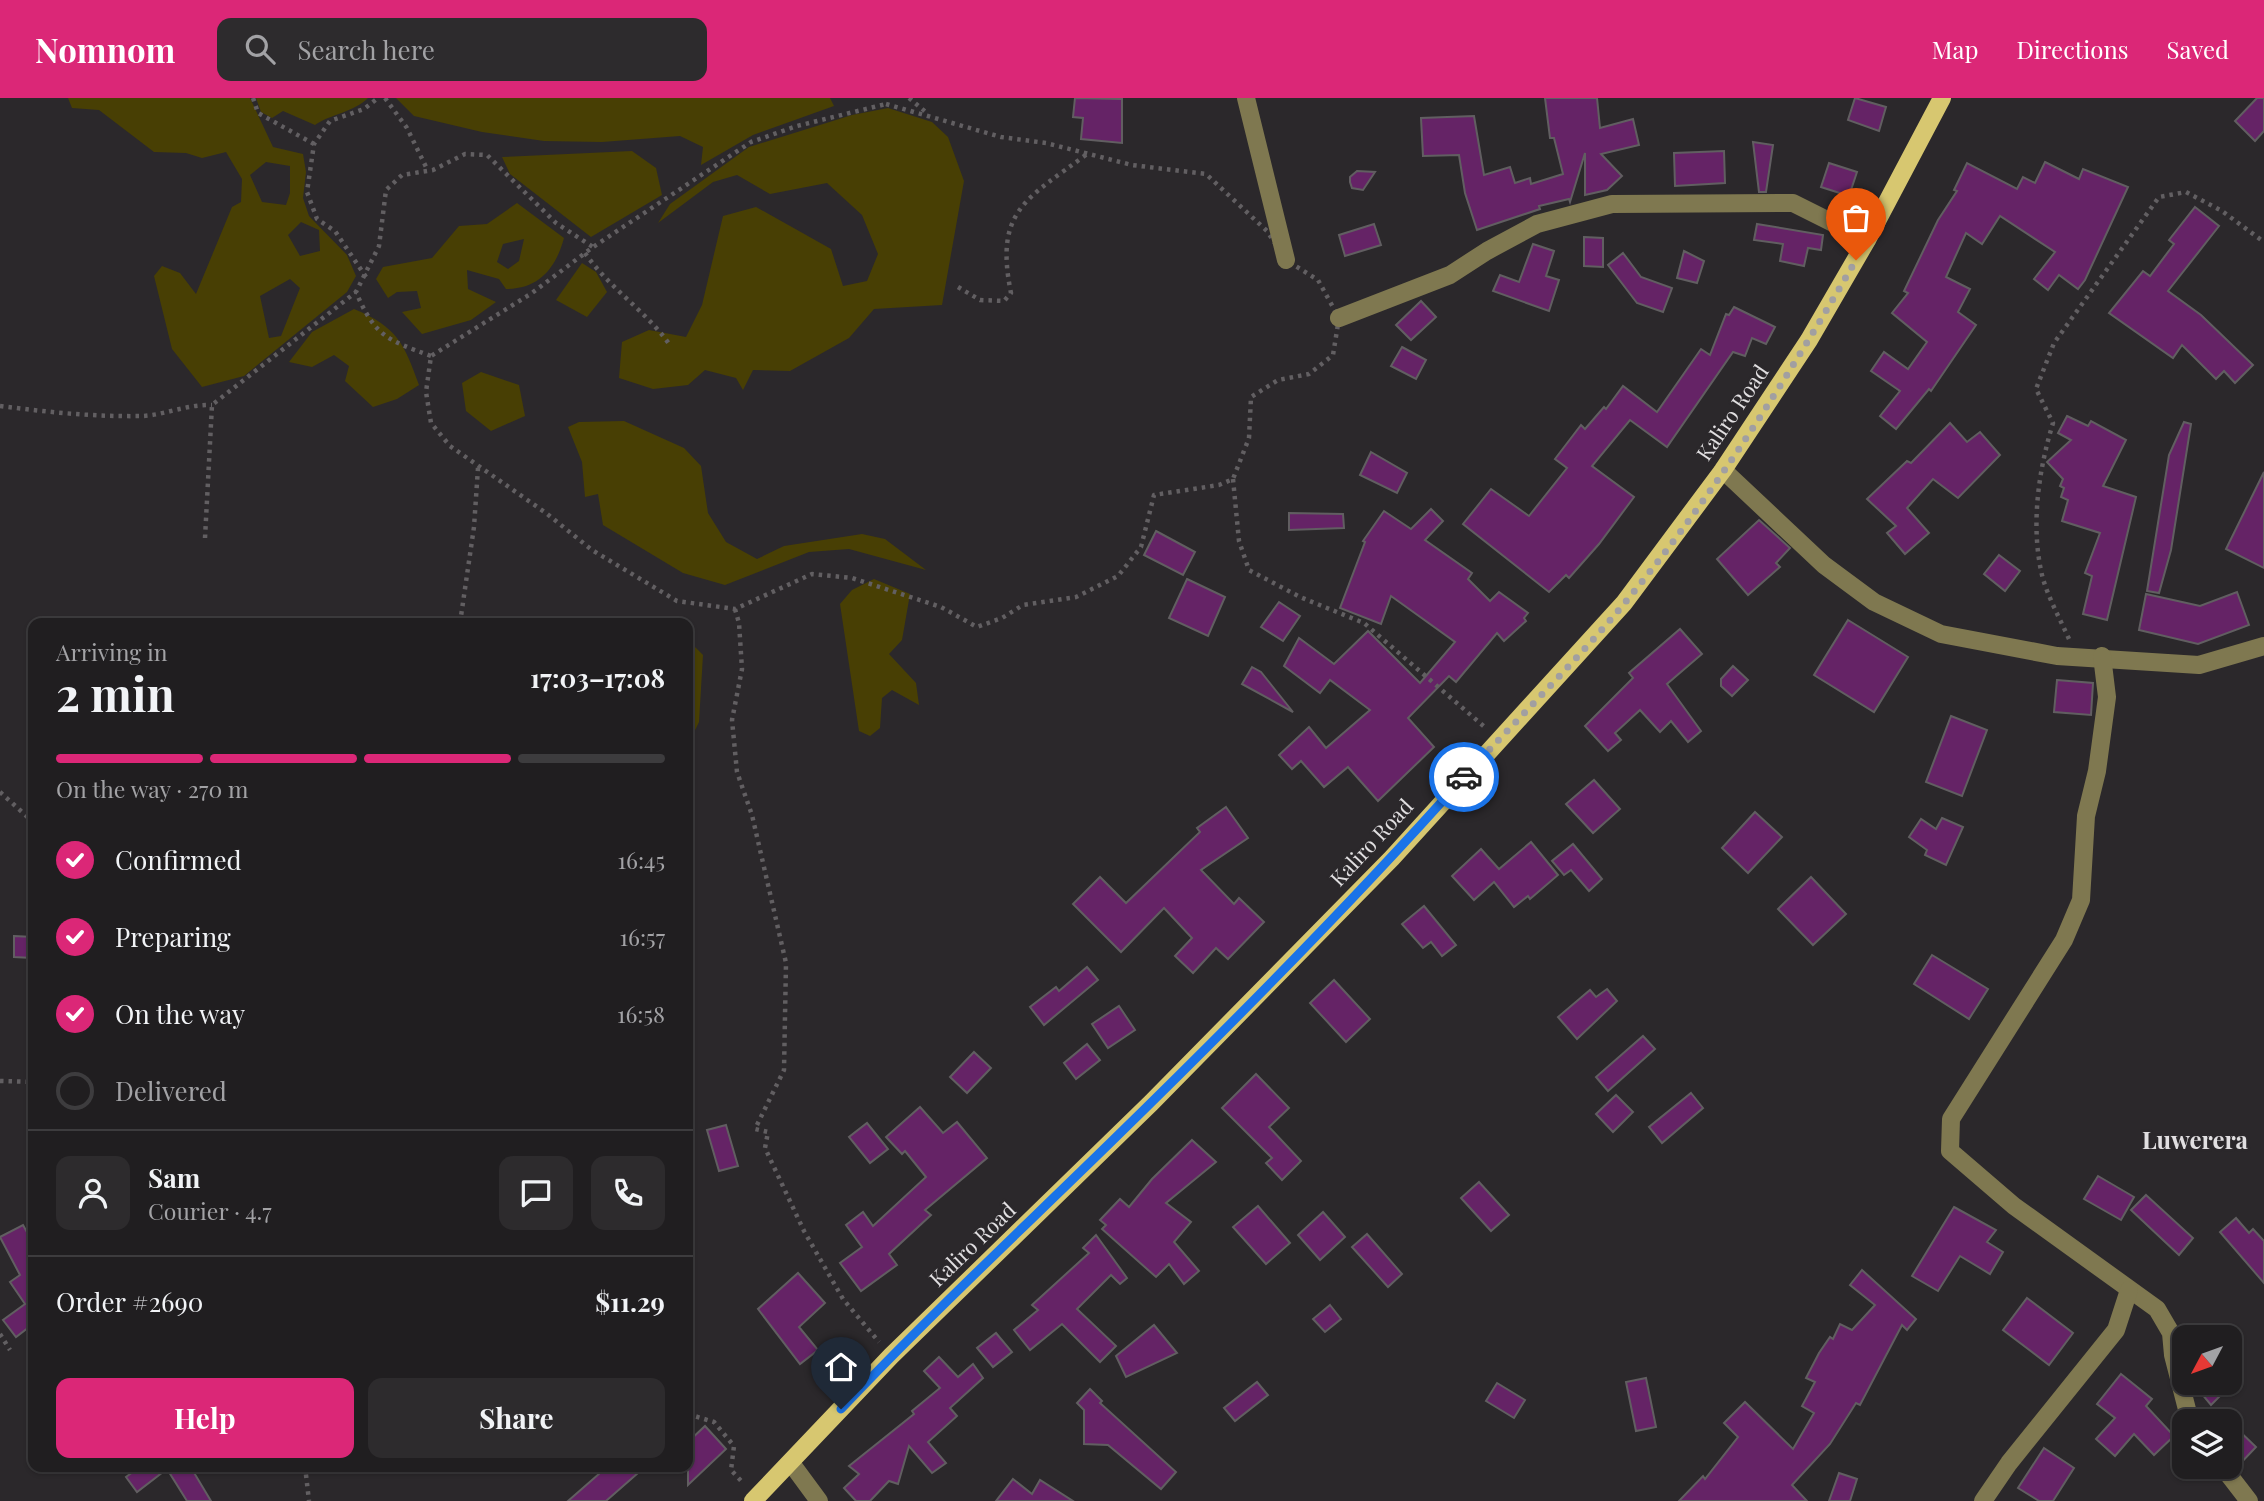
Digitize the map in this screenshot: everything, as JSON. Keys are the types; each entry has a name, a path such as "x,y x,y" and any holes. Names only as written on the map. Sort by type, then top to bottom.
{"main road":[{"name":"Kaliro Road","path":"754,1500 891,1356 1151,1103 1392,858 1624,603 1723,470 1809,340 1867,240 1942,98"}],"street":[{"path":"1246,98 1286,260"},
{"path":"1339,318 1450,275 1537,224 1612,204 1793,203 1867,240"},
{"path":"1723,470 1824,565 1874,602 1941,634 2057,656 2102,656 2199,664 2264,646"},
{"path":"2102,656 2107,697 2097,771 2086,816 2081,900 2064,940 2041,979 1951,1119 1950,1151 2014,1206 2157,1309 2171,1333 2173,1354 2187,1409"},
{"path":"1983,1501 2009,1463 2116,1330 2129,1290"},
{"path":"791,1462 819,1501"},
{"path":"2232,1479 2249,1501"}],"path":[{"path":"253,98 258,113 314,144"},
{"path":"366,277 335,231 317,219 307,192 314,144 330,121 364,110 379,98"},
{"path":"385,98 407,128 428,171"},
{"path":"909,98 929,116"},
{"path":"431,356 532,293 593,247 751,142 797,126 887,104 1001,137 1046,143 1132,165 1206,174 1267,231 1286,260 1318,280 1339,318 1334,355 1309,374 1278,380 1251,397 1249,438 1233,479 1239,541 1249,570 1300,597 1364,624 1499,739"},
{"path":"0,406 66,414 145,416 198,404 212,405 356,292 366,277 379,246 386,190 402,175 428,171 465,154 487,155 556,223 593,247"},
{"path":"958,287 980,300 1004,301 1011,293 1006,268 1006,240 1017,210 1087,154"},
{"path":"2076,656 2043,579 2035,527 2045,450 2053,423 2036,389 2054,343 2159,197 2186,192 2222,211 2264,242"},
{"path":"585,253 601,276 651,319 670,345"},
{"path":"356,292 364,310 385,338 431,356"},
{"path":"431,356 426,392 431,423 450,446 546,513 592,550 677,601 735,609 812,574 852,578 941,607 977,627 1002,618 1023,605 1076,597 1118,576 1141,547 1154,495 1219,485 1233,479"},
{"path":"205,538 212,405"},
{"path":"461,618 474,527 478,467"},
{"path":"735,609 739,623 742,669 732,720 737,772 752,815 786,963 784,1070 755,1129 768,1132 765,1147 804,1231 843,1299 891,1356"},
{"path":"0,792 28,817"},
{"path":"0,1081 28,1083"},
{"path":"0,1334 10,1350"},
{"path":"693,1416 714,1422 734,1446 731,1470 754,1500"},
{"path":"306,1472 309,1501"}],"shaded area":[{"path":"68,98 250,98 273,147 303,154 306,172 303,198 309,216 347,255 356,276 347,292 244,376 202,387 172,349 154,276 162,266 180,273 196,294 232,207 241,202 242,179 226,152 202,158 186,153 154,152 99,110 72,108","holes":["266,162 290,166 290,193 286,205 262,202 250,175","301,222 319,230 320,251 300,256 288,235","290,279 300,288 281,336 269,338 260,296"]},
{"path":"256,98 368,98 356,107 315,125 283,111 272,118 261,112"},
{"path":"396,98 830,98 834,106 753,135 701,165 703,147 680,136 602,142 544,141 482,132 414,116"},
{"path":"888,108 932,122 948,137 964,181 942,305 874,309 849,338 790,371 753,370 743,390 736,378 705,370 688,385 653,389 619,378 622,342 649,330 686,337 702,305 723,216 756,207 831,249 843,286 867,281 878,254 862,215 827,183 770,194 737,175 713,182 658,223 670,204 749,147 852,115"},
{"path":"632,151 656,168 662,195 591,237 510,174 502,157"},
{"path":"517,203 564,238 551,267 537,281 528,285 506,289 499,279 467,270 468,289 496,302 471,320 422,334 402,312 421,308 417,291 397,292 388,298 376,279 383,267 432,258 459,226 487,224","holes":["524,239 519,261 508,269 497,262 503,244"]},
{"path":"582,263 596,272 607,292 587,317 556,300"},
{"path":"354,309 380,323 397,338 409,358 419,385 397,399 373,407 345,381 349,366 334,355 312,367 289,362 312,332"},
{"path":"481,372 519,385 525,416 491,431 466,411 462,383"},
{"path":"624,421 684,448 701,466 708,513 726,542 757,559 784,546 862,534 885,539 926,570 849,549 809,552 725,585 683,573 603,525 598,494 585,497 582,462 568,427 579,422"},
{"path":"874,579 910,594 902,640 889,654 916,683 919,705 892,690 882,698 880,728 870,736 859,731 840,604 852,590"},
{"path":"693,645 703,655 699,722 693,735"}],"building":[{"path":"1075,98 1122,99 1122,143 1081,139 1083,118 1073,117"},
{"path":"1545,98 1597,98 1600,128 1633,119 1639,145 1601,154 1622,176 1607,190 1585,195 1585,153 1570,202 1569,199 1539,206 1540,209 1477,230 1465,193 1459,155 1423,156 1421,118 1474,116 1484,175 1510,167 1515,183 1530,178 1531,184 1563,174 1554,138 1550,138"},
{"path":"1855,98 1886,107 1879,131 1848,120"},
{"path":"2257,98 2264,98 2264,131 2255,141 2235,121"},
{"path":"1753,142 1773,145 1766,192 1759,192"},
{"path":"1724,151 1725,183 1675,186 1674,153"},
{"path":"2045,162 2079,179 2083,169 2128,187 2085,280 2078,289 2059,275 2048,290 2034,279 2055,252 2000,216 1982,244 1966,233 1946,277 1970,289 1958,312 1976,325 1931,391 1929,389 1896,429 1880,416 1900,391 1871,371 1884,352 1908,369 1927,342 1892,313 1908,293 1904,291 1938,220 1957,191 1954,190 1967,163 2017,189 2023,177 2035,183"},
{"path":"1829,163 1857,172 1849,196 1821,187"},
{"path":"1357,171 1375,172 1363,190 1352,188 1350,182 1350,177"},
{"path":"2195,207 2219,226 2168,291 2201,315 2253,365 2235,383 2224,371 2216,379 2182,345 2173,358 2109,313 2143,271 2150,276 2174,244 2169,240"},
{"path":"1374,224 1381,245 1345,256 1339,235"},
{"path":"1757,224 1823,235 1821,250 1808,248 1804,266 1780,261 1783,244 1754,240"},
{"path":"1584,237 1603,238 1603,267 1584,266"},
{"path":"1533,244 1554,251 1546,276 1559,280 1549,311 1493,291 1500,275 1519,282"},
{"path":"1684,251 1704,261 1697,283 1677,278"},
{"path":"1623,253 1641,277 1672,288 1663,312 1637,303 1608,265"},
{"path":"1421,301 1436,317 1411,340 1396,325"},
{"path":"1734,307 1775,327 1766,344 1752,338 1745,356 1733,352 1667,447 1630,420 1592,466 1634,497 1599,544 1569,578 1566,575 1549,592 1463,524 1491,489 1529,516 1567,468 1555,459 1581,425 1585,429 1604,407 1606,409 1623,386 1657,412 1701,349 1710,355 1726,314 1729,315"},
{"path":"1402,347 1426,360 1416,379 1391,366"},
{"path":"2067,416 2088,426 2091,421 2126,440 2103,486 2136,497 2107,620 2083,614 2092,576 2085,573 2100,533 2062,521 2068,500 2061,497 2064,488 2060,486 2063,479 2047,462 2071,440 2058,433"},
{"path":"2184,422 2191,424 2171,550 2159,593 2147,591 2169,455"},
{"path":"1950,423 1967,442 1980,432 2000,455 1958,498 1933,479 1907,508 1929,533 1905,554 1887,533 1896,526 1867,499 1907,461 1911,463"},
{"path":"1371,452 1407,473 1397,493 1360,475"},
{"path":"2264,472 2264,568 2226,549"},
{"path":"1431,509 1443,521 1425,540 1472,573 1468,579 1490,601 1499,592 1528,613 1524,618 1526,621 1504,641 1497,633 1456,682 1449,676 1408,718 1434,747 1378,801 1348,767 1324,787 1301,761 1292,769 1279,755 1309,727 1326,748 1370,710 1330,680 1320,693 1284,666 1299,638 1334,664 1368,631 1420,683 1455,642 1391,596 1381,624 1340,608 1365,542 1363,541 1384,511 1411,529"},
{"path":"1289,513 1343,514 1344,528 1289,530"},
{"path":"1759,520 1790,548 1776,563 1780,567 1748,595 1717,559"},
{"path":"1156,531 1195,552 1183,575 1144,555"},
{"path":"1999,555 2020,571 2005,591 1984,574"},
{"path":"1187,579 1225,597 1208,636 1169,618"},
{"path":"2237,592 2249,625 2198,644 2139,630 2146,594 2200,606"},
{"path":"1279,602 1300,616 1283,641 1261,627"},
{"path":"1848,620 1908,657 1874,712 1814,675"},
{"path":"1680,629 1702,654 1667,684 1701,731 1688,742 1671,721 1660,732 1640,710 1615,733 1621,740 1608,751 1585,726 1633,678 1629,673"},
{"path":"1733,666 1748,680 1732,696 1721,686 1721,679"},
{"path":"1252,667 1261,672 1293,712 1242,684"},
{"path":"2057,680 2093,683 2091,715 2054,712"},
{"path":"1951,716 1987,730 1962,796 1926,782"},
{"path":"1594,780 1620,809 1593,833 1566,804"},
{"path":"1226,807 1248,838 1201,870 1234,904 1239,898 1264,922 1228,959 1216,948 1193,973 1175,956 1192,938 1164,908 1121,952 1073,904 1100,877 1126,903 1200,832 1197,828"},
{"path":"1755,812 1782,837 1748,873 1722,848"},
{"path":"1942,818 1963,827 1946,865 1925,855 1927,850 1909,837 1921,819 1936,829"},
{"path":"1531,842 1558,875 1530,899 1528,896 1514,907 1494,882 1474,900 1452,876 1481,849 1499,869"},
{"path":"1573,844 1602,879 1589,891 1571,870 1564,875 1552,861"},
{"path":"1811,877 1846,914 1813,945 1778,909"},
{"path":"1424,906 1456,945 1442,956 1431,942 1423,948 1402,924"},
{"path":"14,936 28,937 28,958 14,957"},
{"path":"1932,955 1988,989 1969,1019 1914,984"},
{"path":"1087,967 1098,980 1044,1025 1030,1007 1056,987 1059,991"},
{"path":"1334,980 1370,1019 1346,1042 1310,1003"},
{"path":"1607,989 1617,1001 1577,1039 1558,1017 1590,990 1596,997"},
{"path":"1119,1006 1135,1030 1108,1048 1092,1024"},
{"path":"1643,1036 1655,1049 1608,1091 1596,1077"},
{"path":"1087,1044 1100,1060 1076,1079 1064,1063"},
{"path":"974,1052 991,1068 967,1093 950,1077"},
{"path":"1256,1074 1289,1108 1269,1127 1301,1161 1282,1180 1266,1163 1272,1158 1222,1108"},
{"path":"1691,1093 1703,1108 1662,1143 1649,1127"},
{"path":"1616,1095 1633,1112 1613,1132 1596,1114"},
{"path":"920,1107 943,1133 957,1122 987,1158 925,1210 931,1215 889,1254 897,1265 861,1291 840,1263 862,1247 846,1225 863,1212 873,1226 926,1177 905,1151 902,1154 886,1137"},
{"path":"867,1123 888,1149 870,1163 849,1137"},
{"path":"726,1125 738,1166 719,1171 707,1130"},
{"path":"1192,1140 1216,1162 1166,1203 1191,1222 1174,1242 1199,1271 1184,1284 1169,1264 1156,1277 1102,1229 1106,1225 1100,1220 1120,1199 1129,1207 1152,1179"},
{"path":"2098,1176 2134,1197 2121,1220 2084,1199"},
{"path":"1479,1182 1509,1215 1491,1231 1461,1198"},
{"path":"2146,1195 2193,1238 2179,1255 2131,1210"},
{"path":"1258,1206 1290,1243 1266,1264 1233,1227"},
{"path":"1954,1207 1996,1230 1987,1242 2003,1252 1990,1274 1960,1256 1938,1291 1912,1276"},
{"path":"1323,1212 1345,1237 1320,1260 1298,1235"},
{"path":"2236,1218 2249,1233 2253,1229 2264,1241 2264,1283 2220,1232"},
{"path":"23,1225 28,1234 28,1328 16,1337 3,1320 25,1304 10,1282 20,1275 0,1237"},
{"path":"1367,1234 1402,1274 1388,1287 1352,1247"},
{"path":"1096,1235 1127,1278 1120,1284 1111,1275 1077,1309 1116,1346 1100,1362 1062,1324 1030,1350 1014,1330 1038,1310 1032,1305 1089,1253 1083,1248"},
{"path":"1862,1270 1916,1319 1907,1330 1902,1325 1860,1405 1856,1403 1830,1444 1792,1485 1807,1501 1679,1501 1703,1476 1705,1479 1738,1437 1724,1423 1745,1402 1793,1449 1814,1413 1802,1406 1815,1382 1806,1378 1819,1353 1830,1337 1833,1339 1840,1324 1852,1330 1875,1305 1850,1285"},
{"path":"798,1273 825,1303 799,1327 818,1350 800,1364 758,1309"},
{"path":"2027,1298 2073,1333 2049,1365 2003,1330"},
{"path":"1330,1305 1341,1319 1325,1332 1313,1319"},
{"path":"1154,1325 1177,1353 1126,1377 1116,1356"},
{"path":"996,1333 1012,1352 993,1367 977,1348"},
{"path":"939,1357 958,1377 973,1364 983,1378 950,1408 957,1416 928,1442 946,1463 932,1473 909,1446 898,1484 889,1481 870,1501 856,1501 844,1488 859,1474 849,1466 914,1414 912,1411 940,1388 924,1371"},
{"path":"2121,1374 2152,1399 2146,1406 2172,1434 2172,1438 2154,1455 2134,1434 2115,1456 2096,1439 2115,1418 2097,1404"},
{"path":"1646,1378 1656,1427 1636,1431 1626,1382"},
{"path":"1257,1382 1268,1395 1235,1421 1224,1408"},
{"path":"1497,1383 1525,1400 1514,1418 1486,1401"},
{"path":"1090,1389 1102,1401 1100,1403 1176,1472 1161,1489 1108,1445 1084,1444 1084,1410 1077,1403"},
{"path":"2203,1395 2221,1395 2211,1405"},
{"path":"705,1426 726,1449 688,1485 688,1472 693,1472 693,1437"},
{"path":"2242,1434 2256,1447 2242,1462"},
{"path":"2044,1448 2074,1468 2053,1501 2039,1501 2018,1488"},
{"path":"133,1472 163,1472 137,1492 126,1477"},
{"path":"169,1472 194,1472 211,1501 187,1501"},
{"path":"601,1472 639,1472 606,1501 568,1501"},
{"path":"1839,1473 1857,1479 1850,1501 1829,1501"},
{"path":"1013,1479 1032,1494 1040,1480 1073,1501 996,1501"}],"way so far":[{"path":"1464,777 1624,603 1723,470 1809,340 1856,260"}],"district":[{"name":"Luwerera","path":"2195,1141"}],"route":[{"path":"841,1409 891,1356 1151,1103 1392,858 1464,777"}]}
